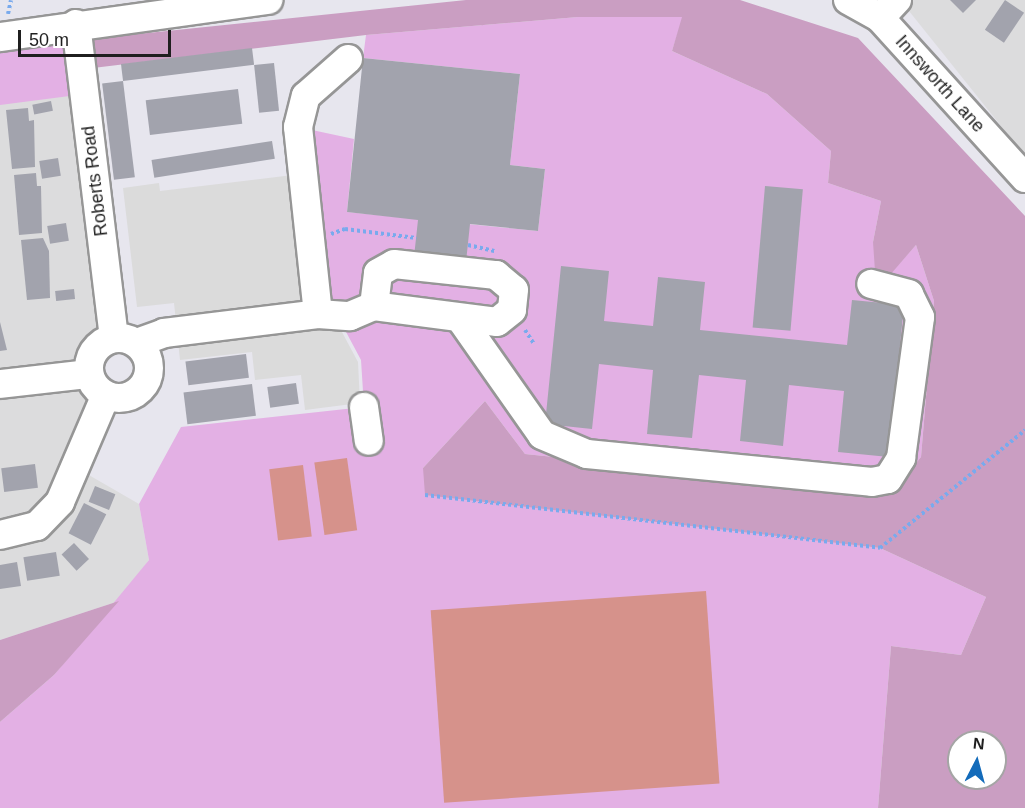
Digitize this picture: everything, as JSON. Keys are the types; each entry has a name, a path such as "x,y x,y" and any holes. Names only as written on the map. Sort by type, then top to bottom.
{"street":[{"path":"0,37 90,15 268,0"},
{"name":"Innsworth Lane","path":"848,0 888,9 1025,178"},
{"name":"Roberts Road","path":"90,15 126,340"},
{"path":"318,314 300,117 306,96 348,59"},
{"path":"126,340 151,363 145,387 124,400 105,397 88,374 93,350 126,340 164,333 318,314 350,316 374,306 462,321 497,322 512,310 513,290 496,275 394,264 378,273 374,306"},
{"path":"462,321 542,435 587,454 872,482 888,479 901,458 920,317 909,294 871,284"},
{"path":"0,384 88,374"},
{"path":"0,535 37,526 60,502 105,397"},
{"path":"364,407 369,441"}],"path":[{"path":"8,6 11,0"},
{"path":"311,246 345,229 416,238"},
{"path":"425,495 880,548 1025,430"}],"shaded area":[{"path":"466,0 740,0 858,38 1025,216 1025,808 878,808 891,646 961,655 986,597 880,548 425,495 423,468 485,401 525,454 892,492 921,457 934,301 916,245 890,275 875,271 873,242 881,201 828,183 831,151 767,94 672,51 682,17 578,17 366,35 93,68 90,39"},
{"path":"893,0 1025,0 1025,156 905,6"},
{"path":"578,17 683,17 672,51 767,94 831,151 828,183 881,201 873,242 890,274 916,245 934,301 921,457 893,492 525,454 485,401 423,468 655,520 880,548 986,597 961,655 891,646 878,808 0,808 0,722 54,675 149,560 139,504 181,427 364,407 361,360 337,315 318,314 298,127 354,139 347,212 538,231 545,169 510,165 520,74 363,58 366,35"},
{"path":"76,24 114,337 93,350 88,374 105,397 75,467 139,504 149,560 119,601 0,640 0,36"},
{"path":"76,24 85,94 0,105 0,37"},
{"path":"293,175 335,319 358,362 360,403 305,410 301,375 255,380 252,352 180,360 174,303 137,307 123,188 159,183 160,191"},
{"path":"347,458 357,530 324,535 314,463"},
{"path":"303,465 312,536 278,541 269,469"},
{"path":"706,591 719,784 444,803 431,610"},
{"path":"119,601 54,675 0,722 0,640"}],"building":[{"path":"950,0 976,0 963,13"},
{"path":"1005,0 1024,13 1004,43 985,30"},
{"path":"252,48 254,65 123,81 121,64"},
{"path":"363,58 520,74 510,165 545,169 538,231 470,224 466,262 414,257 418,220 347,212"},
{"path":"274,63 279,111 259,113 254,65"},
{"path":"123,81 135,177 114,180 102,84"},
{"path":"238,89 242,124 150,135 146,100"},
{"path":"51,101 53,111 34,114 32,105"},
{"path":"28,108 29,121 34,120 35,167 12,169 6,110"},
{"path":"272,141 275,159 154,178 152,160"},
{"path":"58,158 61,176 42,179 39,161"},
{"path":"36,173 37,186 41,186 42,233 19,235 14,175"},
{"path":"765,186 803,189 790,331 753,327"},
{"path":"66,223 69,241 50,244 47,226"},
{"path":"43,238 49,251 50,298 27,300 21,240"},
{"path":"561,266 609,271 604,321 653,326 658,277 705,282 700,330 847,345 852,300 904,305 889,457 838,452 844,391 789,385 783,446 740,441 746,380 699,375 692,438 647,434 653,370 599,364 592,429 545,424"},
{"path":"74,289 75,299 56,301 55,291"},
{"path":"0,322 7,350 0,351"},
{"path":"246,354 249,378 188,385 185,361"},
{"path":"296,383 299,404 270,408 267,387"},
{"path":"252,384 256,416 187,424 184,392"},
{"path":"35,464 38,488 4,492 1,468"},
{"path":"95,486 115,494 109,510 89,502"},
{"path":"84,503 106,514 91,545 69,533"},
{"path":"74,543 89,559 77,571 62,555"},
{"path":"56,552 60,576 27,581 23,557"},
{"path":"17,562 21,586 0,589 0,565"}]}
